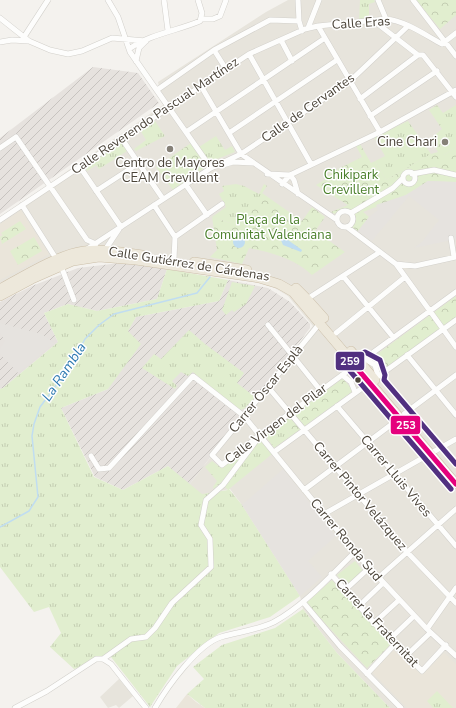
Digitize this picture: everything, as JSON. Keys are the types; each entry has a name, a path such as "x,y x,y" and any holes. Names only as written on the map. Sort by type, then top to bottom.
{"highway":[{"name":"Calle Gutiérrez de Cárdenas","path":"0,289 59,263 84,254 122,252 261,272 294,286 305,301"},
{"name":"Calle Gutiérrez de Cárdenas","path":"108,253 259,278 280,284 305,301"},
{"name":"Calle Gutiérrez de Cárdenas","path":"0,296 59,263"},
{"path":"305,301 320,323 358,364"},
{"path":"305,301 336,333 371,381 432,452 456,484"},
{"path":"432,452 456,476"}],"street":[{"path":"24,37 48,0"},
{"path":"108,0 118,17 130,50 136,61 170,107 211,168"},
{"path":"164,0 168,31"},
{"path":"198,0 202,18"},
{"path":"130,50 138,43 168,31 190,25 202,18 213,19 220,16 226,0"},
{"path":"298,0 299,21 302,31"},
{"path":"308,28 318,0"},
{"path":"378,0 386,18"},
{"path":"413,0 456,56"},
{"path":"0,18 29,41 50,50 68,54 82,51 112,38 146,41"},
{"name":"Calle Eras","path":"318,26 374,21 386,18 408,26 442,44 445,42"},
{"path":"157,90 214,50 270,20 299,21"},
{"path":"282,184 290,176 311,164 380,132 455,93 423,55 418,55 374,21"},
{"path":"318,26 380,132"},
{"name":"Calle Reverendo Pascual Martínez","path":"0,220 249,54 308,28 318,26"},
{"name":"Calle de Cervantes","path":"240,154 350,81 408,26"},
{"path":"445,42 456,33"},
{"path":"186,132 325,38"},
{"path":"0,42 12,40 29,41"},
{"path":"281,40 292,61"},
{"path":"136,61 139,48 146,41"},
{"path":"130,50 139,48"},
{"path":"214,50 226,69"},
{"path":"249,54 311,164"},
{"path":"360,99 418,55"},
{"path":"229,133 337,60"},
{"path":"370,116 437,71"},
{"path":"201,86 240,154 298,195 337,220 339,225 347,228 396,264 456,347"},
{"path":"0,148 16,137 87,240 96,244"},
{"path":"122,139 163,199"},
{"path":"233,162 240,154"},
{"path":"84,254 121,227 211,168 240,154"},
{"path":"211,168 233,162 253,164"},
{"path":"96,191 139,164"},
{"path":"80,167 121,227"},
{"path":"351,214 398,185 406,174 414,176 422,172 434,170 456,175"},
{"path":"268,174 290,176 294,180 298,195"},
{"path":"398,185 412,184 414,176"},
{"path":"403,178 406,184"},
{"path":"186,185 207,216"},
{"path":"175,237 207,216 222,204"},
{"path":"22,205 59,263 74,300"},
{"path":"154,205 175,237 174,259"},
{"path":"337,220 338,215 342,212 348,211 351,214 353,222 347,228"},
{"path":"108,253 115,236 121,227"},
{"path":"115,236 117,246 122,252"},
{"path":"106,238 104,246 108,253"},
{"path":"396,264 415,266 455,257 451,238"},
{"path":"305,301 380,252"},
{"path":"343,276 393,337"},
{"path":"336,333 405,277"},
{"name":"Calle Virgen del Pilar","path":"212,456 222,465 260,435 456,292"},
{"name":"Calle Virgen del Pilar","path":"274,452 456,320"},
{"name":"Carrer Òscar Esplà","path":"212,456 320,323"},
{"path":"268,325 321,390"},
{"path":"373,353 378,362 386,370"},
{"path":"407,355 456,415"},
{"path":"358,364 375,365 371,381"},
{"path":"342,375 351,382 355,392"},
{"name":"Carrer Ronda Sud","path":"91,456 99,469 109,468 193,376 244,416 369,568 428,631 446,645 456,656"},
{"path":"304,490 456,376"},
{"name":"Carrer Pintor Velázquez","path":"268,387 407,552 456,603"},
{"name":"Carrer Lluis Vives","path":"337,406 456,546"},
{"path":"15,708 47,691 92,661 103,659 131,639 146,637 155,628 172,603 211,568 210,539 201,525 206,500 223,485 260,435"},
{"path":"324,514 456,439"},
{"path":"378,578 456,509"},
{"path":"156,708 162,696 182,669 210,643 219,638 272,623 303,602 355,552"},
{"path":"345,590 369,568"},
{"name":"Carrer la Fraternitat","path":"331,574 374,623 422,671 446,645"},
{"path":"359,606 383,583"},
{"path":"407,655 428,631 456,588"},
{"path":"374,623 399,600"},
{"path":"303,602 340,646 400,708"},
{"path":"390,639 414,616"},
{"path":"367,674 395,644"},
{"path":"103,659 111,664 146,708"}],"shaded area":[{"path":"288,0 456,0 456,708 390,708 337,653 303,609 300,596 242,505 230,489 202,495 189,485 313,326 288,296 268,284 170,267 119,261 47,261 0,285 0,222 66,172 163,105 158,82 266,12"},
{"path":"93,67 138,73 159,103 0,214 0,138"},
{"path":"428,181 456,182 456,239 414,248 422,242 439,220 409,196 372,241 358,231 369,217 378,210 376,205 406,195"},
{"path":"21,210 49,254 0,280 0,224"},
{"path":"120,263 167,269 157,299 97,311 68,304 44,313 58,342 0,389 0,302 32,286 78,268"},
{"path":"228,280 268,288 290,302 310,324 310,328 189,485 168,466 123,490 95,477 61,408 108,389 128,330 136,317 219,301"},
{"path":"0,323 42,334 54,343 18,373 0,354 0,349 5,341 0,333"},
{"path":"283,469 336,536 308,561 322,577 300,596 242,505"},
{"path":"393,650 422,675 444,653 456,664 456,708 407,708 372,672"},
{"path":"119,679 133,696 119,708 116,705 108,708 100,697"},
{"path":"187,694 196,702 205,708 176,708"}],"green space":[{"path":"360,0 374,0 375,2 369,4 369,19 359,20"},
{"path":"416,0 456,0 456,15 440,29"},
{"path":"437,105 443,113 456,105 456,147 444,155 438,152 430,139 442,129 429,110"},
{"path":"153,118 165,136 136,151 134,149 146,140 139,128"},
{"path":"408,121 431,154 386,180 375,161 385,156 374,137"},
{"path":"216,136 225,150 232,146 235,152 209,162 199,147"},
{"path":"121,143 127,151 99,169 96,165 87,171 85,166"},
{"path":"191,143 207,166 173,190 156,167"},
{"name":"Chikipark Crevillent","path":"360,144 371,163 375,161 386,180 431,154 441,151 444,155 456,147 456,182 428,181 406,195 363,212 369,217 358,231 350,228 354,224 356,218 351,211 345,209 335,214 331,212 348,205 316,185 326,179 324,176 362,157 356,146"},
{"path":"236,184 244,186 259,194 264,184 267,186 249,213 230,223 212,217 226,207 219,194 224,191 222,186"},
{"name":"Plaça de la Comunitat Valenciana","path":"262,193 302,221 312,207 325,217 315,231 345,252 312,275 298,264 290,260 274,254 249,248 242,264 210,257 217,250 212,217 230,223 241,213 249,212"},
{"path":"20,221 26,229 2,244 0,237 3,235 1,233"},
{"path":"34,237 42,251 18,265 10,251"},
{"path":"167,269 228,280 219,301 136,317 128,331 141,344 108,389 61,408 94,477 123,490 168,466 202,494 228,490 225,487 260,439 272,454 229,489 242,505 300,596 270,617 219,633 177,666 150,707 111,657 74,669 50,647 61,633 49,607 34,612 0,567 0,389 58,342 44,313 68,304 97,311 157,299"},
{"path":"232,282 255,286 246,304 234,312 232,310 226,315 222,310"},
{"path":"456,296 456,317 385,369 376,355"},
{"path":"189,330 244,373 237,383 255,397 245,408 239,411 193,372 188,376 181,372 172,381 177,386 175,389 142,368 154,354 161,359"},
{"path":"343,378 353,391 291,436 282,423"},
{"path":"282,423 291,436 274,448 265,435"},
{"path":"251,444 222,482 214,489 213,487 217,481 205,467 212,461 221,468"},
{"path":"355,561 363,571 346,586 337,575"},
{"path":"332,580 391,644 367,668 306,603"},
{"path":"303,609 337,653 390,708 205,708 187,694 204,679 193,667 222,645 275,628"},
{"path":"437,691 453,708 433,708 427,701"}],"water":[{"path":"278,233 302,250 301,252 283,245"},
{"path":"241,236 244,237 244,247 237,248 234,247 233,240 234,237"}],"waterway":[{"name":"La Rambla","path":"0,527 29,511 38,497 32,436 34,424 40,407 67,371 85,339 99,325 114,314 197,293 210,277"}],"transit line":[{"name":"259","path":"451,489 350,371 348,366 350,361 365,352 380,360 385,375 384,380 456,464"},
{"name":"253","path":"355,366 456,484"}],"place":[{"name":"Cine Chari","path":"445,142"},
{"name":"Centro de Mayores CEAM Crevillent","path":"170,149"}]}
